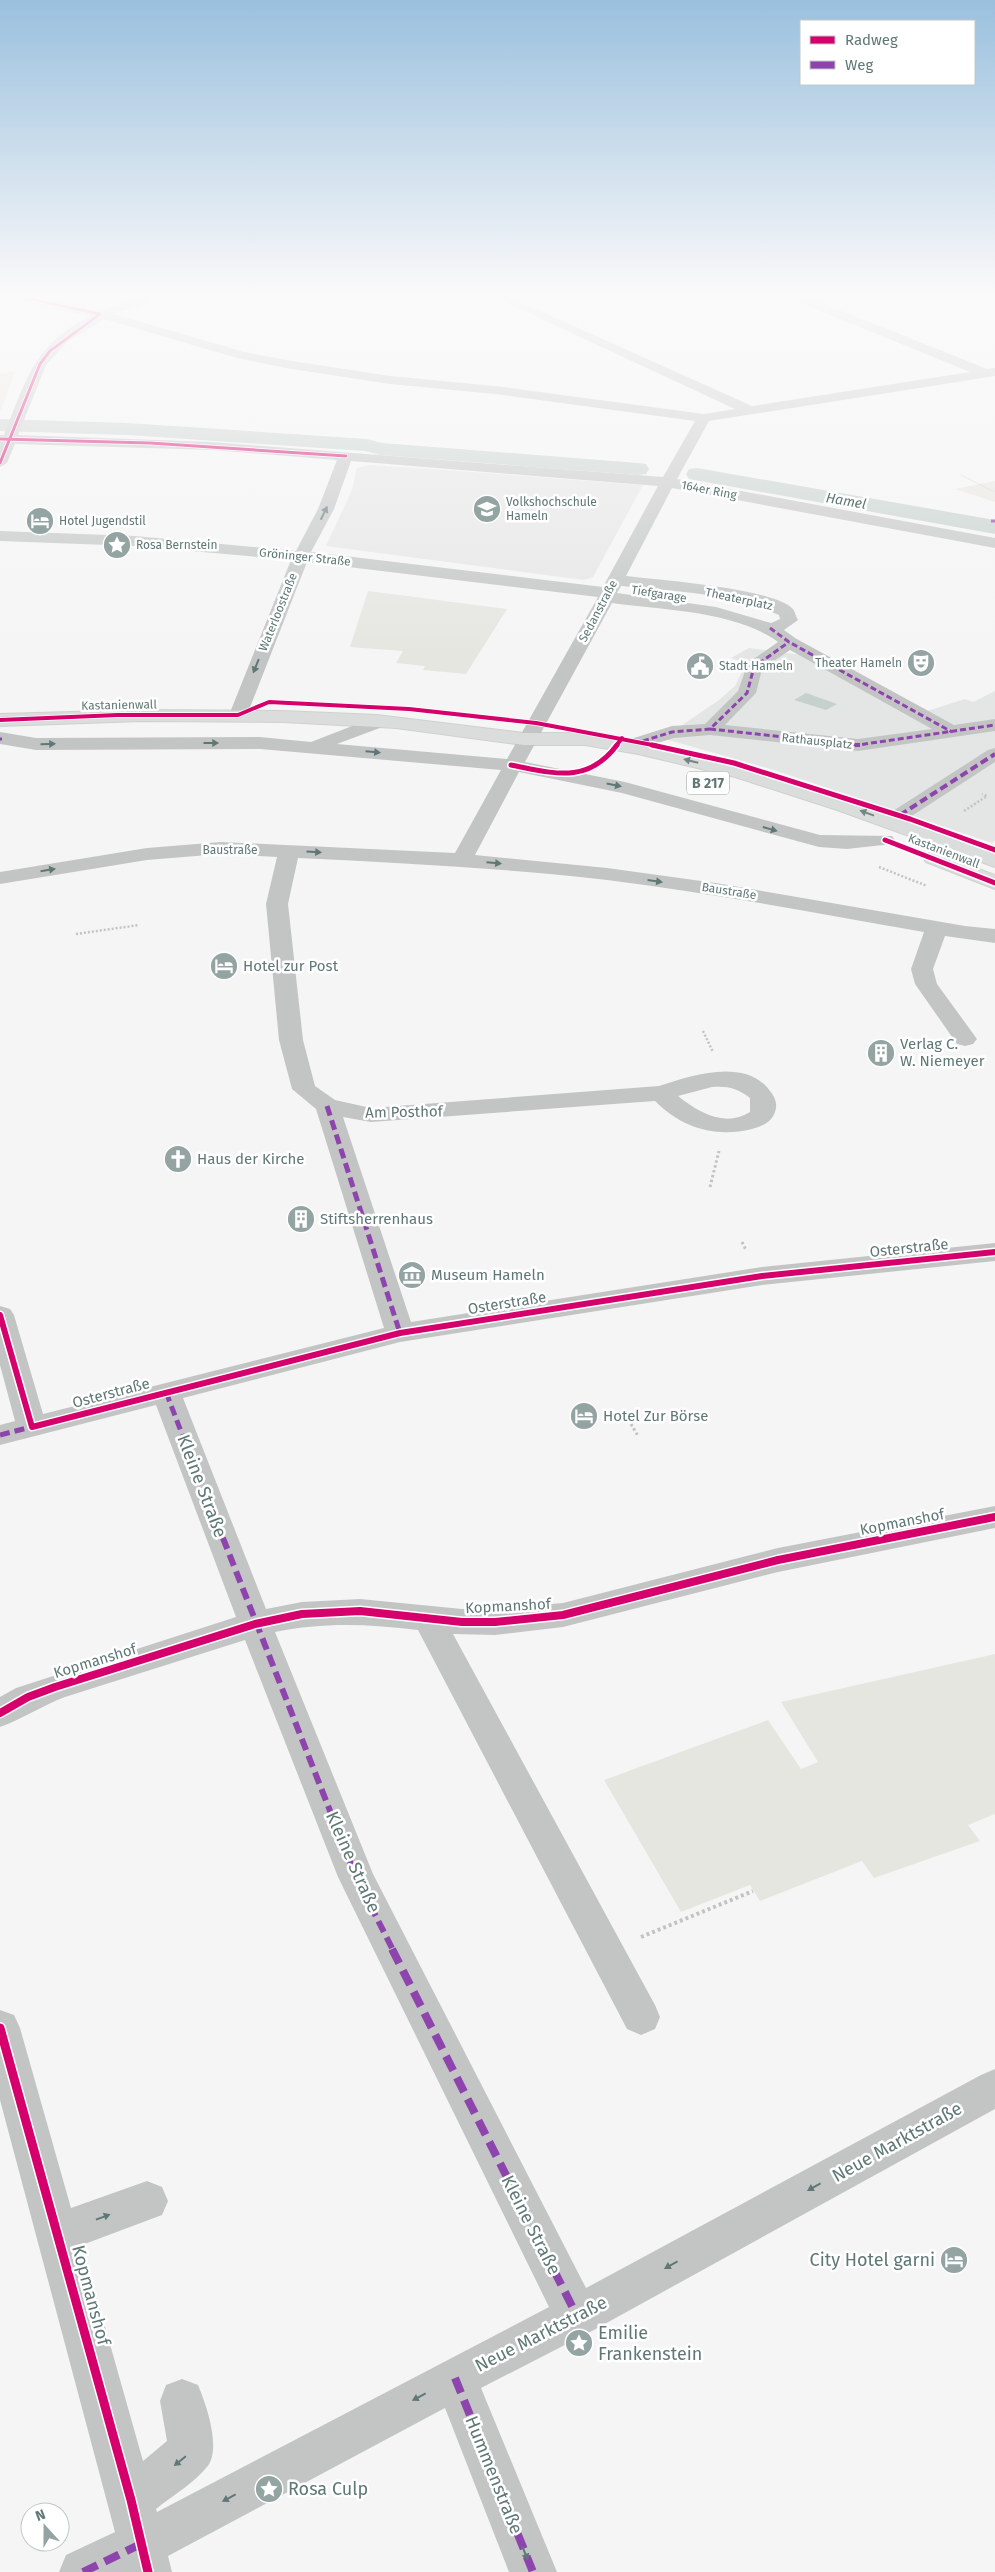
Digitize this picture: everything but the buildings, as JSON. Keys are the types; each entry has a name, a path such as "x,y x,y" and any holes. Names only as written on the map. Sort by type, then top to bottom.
{"main road":[{"name":"Kastanienwall","path":"0,720 118,715 238,715 378,722 527,739 583,738 714,766 850,807 995,861"},
{"name":"Kastanienwall","path":"527,739 570,753 682,776 769,799 885,840 995,883"}],"street":[{"path":"0,463 9,433 17,416"},
{"path":"689,416 704,418 715,416"},
{"name":"Sedanstraße","path":"527,739 610,589 666,482 704,418"},
{"name":"164er Ring","path":"9,433 346,456 666,482 995,543"},
{"name":"Waterloostraße","path":"238,715 301,556 326,509 346,456"},
{"path":"939,532 991,521"},
{"name":"Gröninger Straße","path":"0,536 135,541 301,556 610,589"},
{"name":"Theaterplatz","path":"610,589 768,622 789,642"},
{"path":"710,729 747,694 754,668 789,642 952,732"},
{"name":"Kastanienwall","path":"313,746 378,722"},
{"name":"Rathausplatz","path":"641,742 672,732 710,729 858,745 995,725"},
{"name":"Kastanienwall","path":"0,738 36,744 240,743 313,746 511,765 625,788 819,841 847,843 885,840"},
{"path":"462,860 511,765 527,739"},
{"path":"900,815 995,754"},
{"name":"Baustraße","path":"0,878 147,854 221,848 462,860 607,874 716,889 937,928 995,936"},
{"name":"Am Posthof","path":"289,851 277,904 291,1040 304,1089 327,1106 370,1116 661,1093 704,1080 726,1079 748,1084 761,1095 765,1103 763,1113 757,1119 739,1126 718,1126 703,1122 674,1106 661,1093"},
{"path":"937,928 922,969 926,984 965,1040"},
{"path":"327,1106 400,1333"},
{"name":"Osterstraße","path":"0,1435 400,1333 762,1276 995,1252"},
{"path":"0,1315 32,1427"},
{"name":"Kleine Straße","path":"166,1392 255,1624 356,1877 577,2316"},
{"name":"Kopmanshof","path":"0,1713 28,1697 54,1687 255,1624 302,1614 333,1610 360,1611 462,1622 495,1622 564,1615 778,1560 995,1517"},
{"path":"428,1618 642,2017"},
{"name":"Kopmanshof","path":"0,2028 59,2233 145,2558"},
{"name":"Neue Marktstraße","path":"82,2572 145,2558 455,2378 577,2316 995,2088"},
{"path":"59,2233 148,2201"},
{"name":"Hummenstraße","path":"455,2378 533,2572"},
{"path":"131,2500 192,2450 182,2401"}],"path":[{"path":"961,475 995,492"},
{"path":"964,811 981,800"},
{"path":"819,841 923,886 931,886"},
{"path":"76,934 139,925"},
{"path":"710,1187 723,1137 718,1126"},
{"path":"631,1424 638,1436"},
{"path":"606,1951 753,1891"}],"shaded area":[{"name":"Volkshochschule Hameln","path":"370,465 643,485 593,577 584,580 326,546 352,490 357,468"},
{"path":"995,481 995,502 955,489"},
{"path":"368,591 507,609 466,674 423,670 425,666 396,663 403,651 350,647"},
{"path":"749,648 825,658 927,711 965,699 973,702 995,691 995,841 992,843 774,770 665,739 672,732 719,700 735,686 743,670 744,662 731,658"},
{"path":"806,693 837,704 826,710 794,700"},
{"path":"995,1654 995,1814 968,1825 980,1841 874,1878 862,1861 760,1901 750,1885 681,1912 604,1780 768,1720 801,1769 818,1762 781,1702"}],"waterway":[{"name":"Hamel","path":"0,425 127,429 367,445 380,449 638,469"},
{"name":"Hamel","path":"697,474 718,476 995,527"}],"marked path":[{"path":"770,628 789,642 952,732"},
{"path":"643,741 672,732 710,729 747,693 754,667 789,642"},
{"path":"710,729 858,745 995,725"},
{"path":"900,815 995,754"},
{"path":"327,1106 400,1333"},
{"path":"166,1392 255,1624 356,1877 577,2316"},
{"path":"0,1435 35,1426"},
{"path":"455,2378 533,2572"},
{"path":"83,2572 143,2543"}],"cycle path":[{"path":"0,463 19,416"},
{"path":"0,439 150,443 346,456"},
{"path":"0,720 118,715 238,715 269,702 409,709 536,723 622,738 734,763 910,819 995,850"},
{"path":"511,765 559,774 573,774 586,771 598,765 610,754 622,738"},
{"path":"885,840 995,883"},
{"path":"0,1315 32,1427 400,1333 762,1276 995,1252"},
{"path":"0,1713 28,1697 55,1687 255,1624 302,1614 360,1611 462,1622 495,1622 563,1615 778,1560 995,1517"},
{"path":"0,2028 131,2500 148,2572"}],"place":[{"name":"Volkshochschule Hameln","path":"487,509"},
{"name":"Hotel Jugendstil","path":"40,521"},
{"name":"Rosa Bernstein","path":"117,545"},
{"name":"Theater Hameln","path":"921,663"},
{"name":"Stadt Hameln","path":"700,666"},
{"name":"Hotel zur Post","path":"224,966"},
{"name":"Verlag C. W. Niemeyer","path":"881,1053"},
{"name":"Haus der Kirche","path":"178,1159"},
{"name":"Stiftsherrenhaus","path":"301,1219"},
{"name":"Museum Hameln","path":"412,1275"},
{"name":"Hotel Zur Börse","path":"584,1416"},
{"name":"City Hotel garni","path":"954,2260"},
{"name":"Emilie Frankenstein","path":"579,2343"},
{"name":"Rosa Culp","path":"269,2489"}]}
